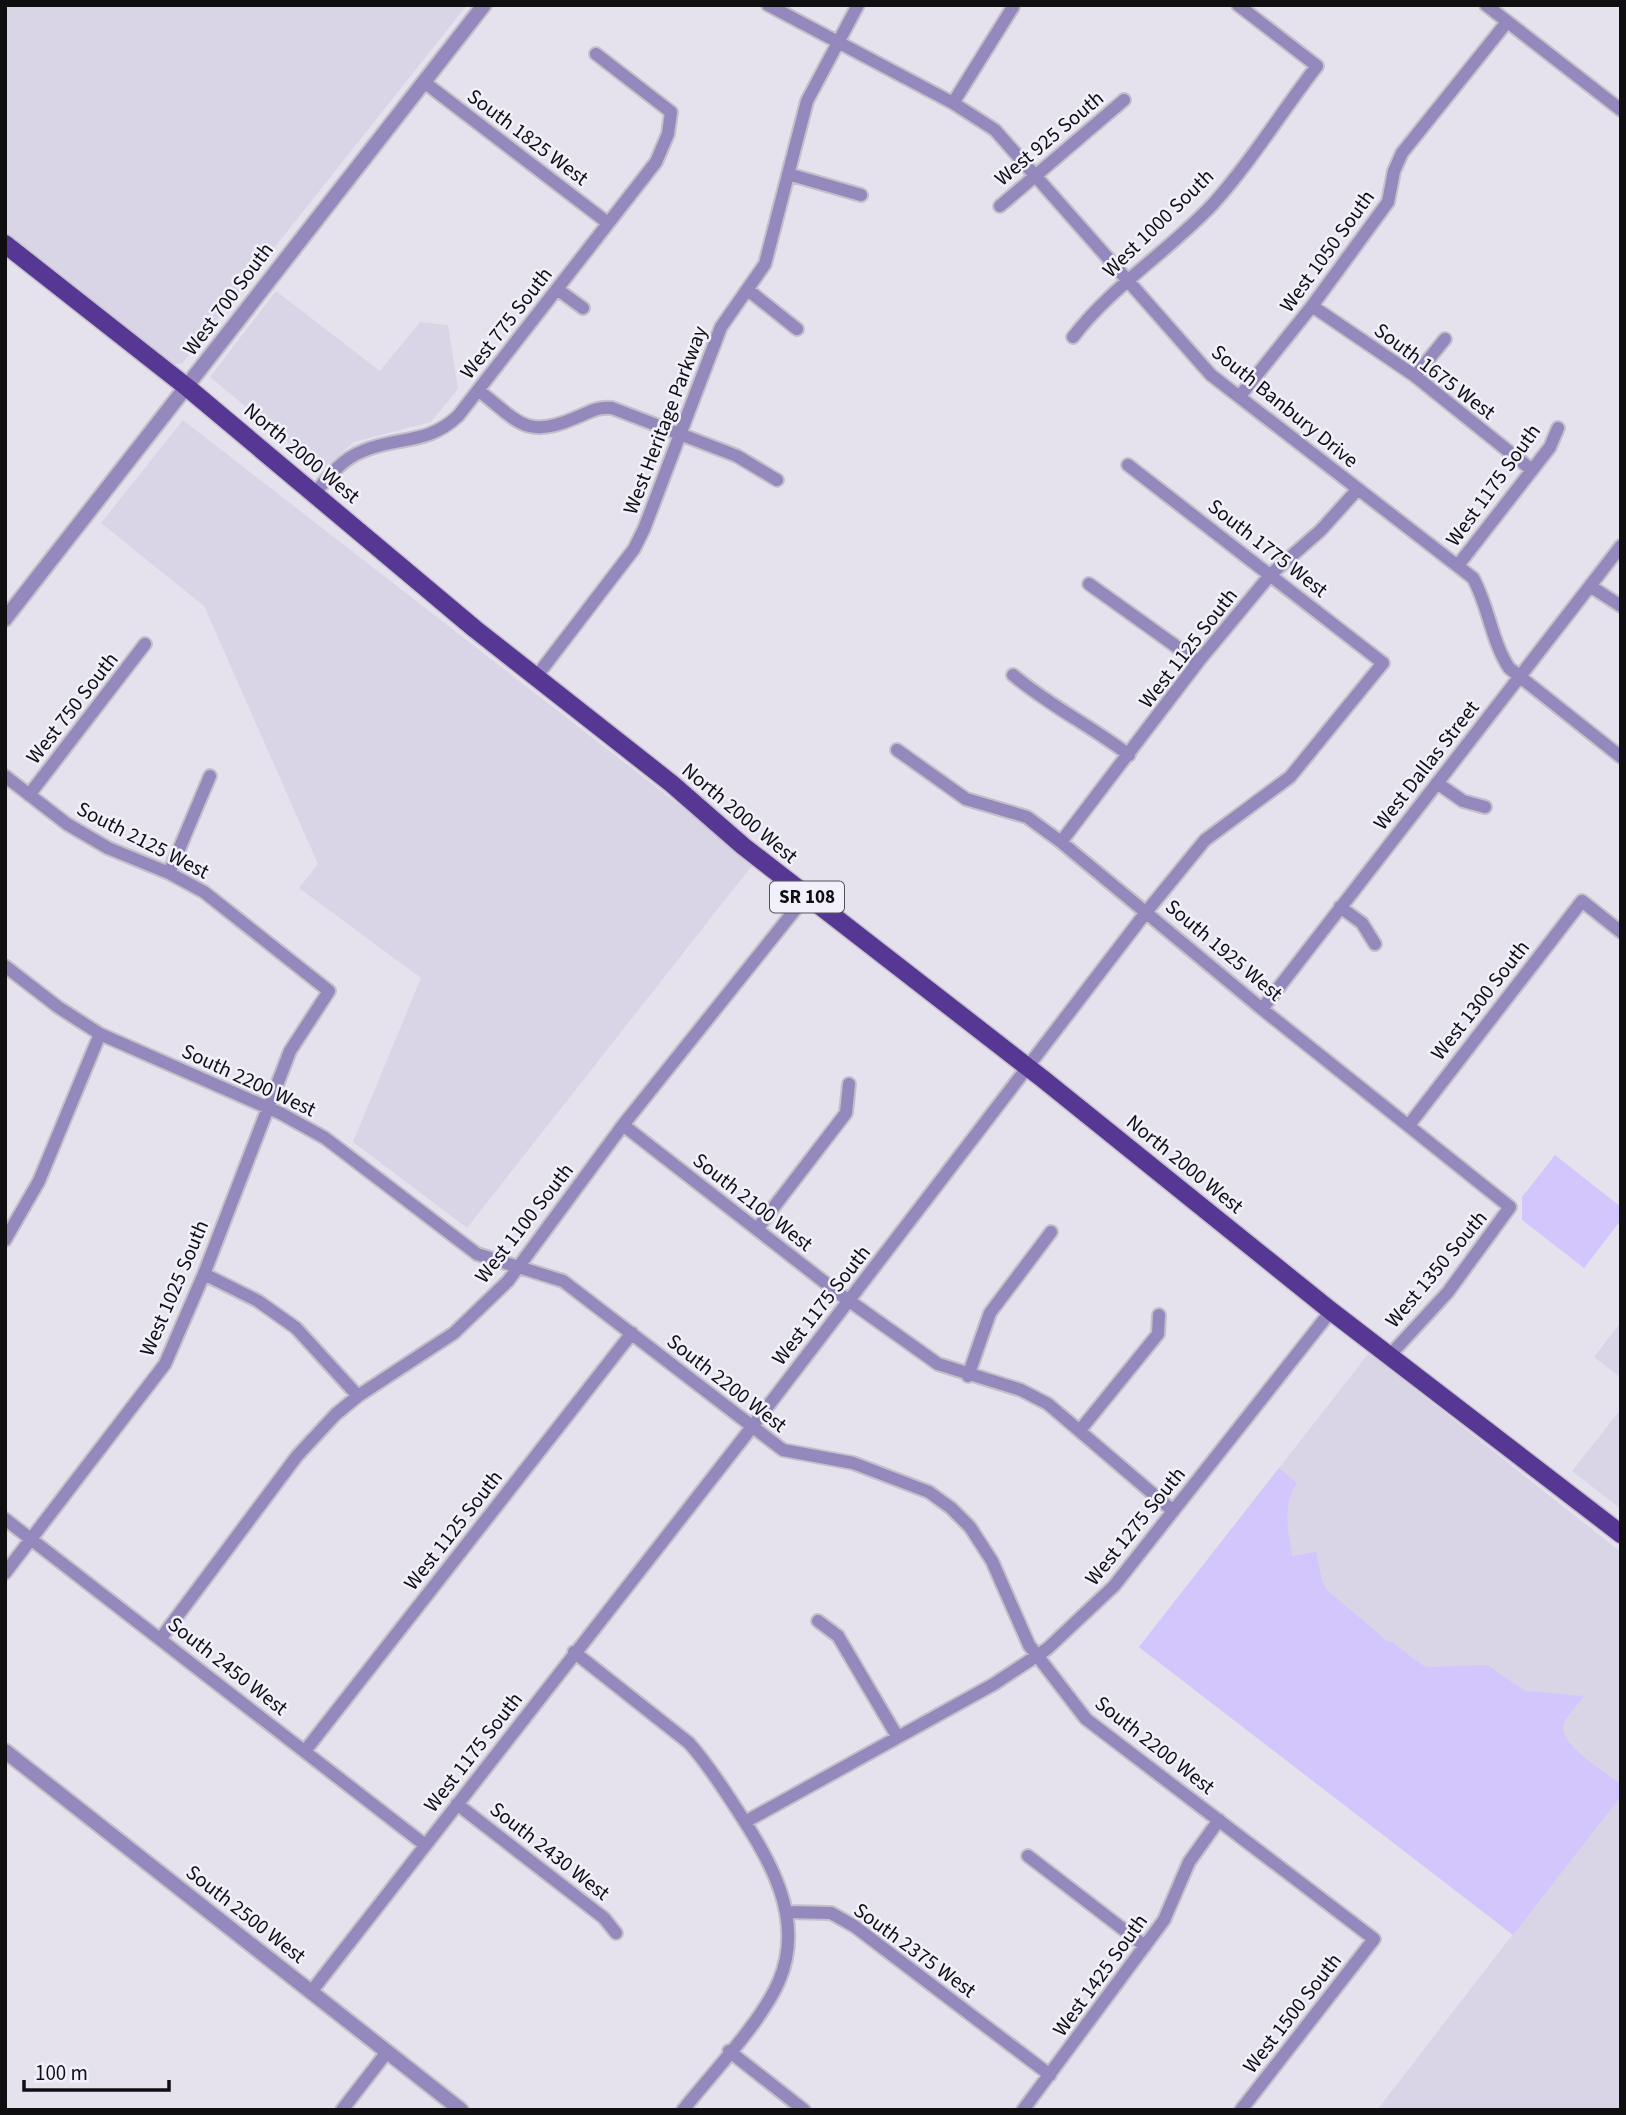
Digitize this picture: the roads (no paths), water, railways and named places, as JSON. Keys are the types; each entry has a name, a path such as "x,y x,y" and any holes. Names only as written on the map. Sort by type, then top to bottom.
{"main road":[{"name":"North 2000 West","path":"5,244 188,388 536,677 806,896 1029,1068 1522,1461 1621,1534"}],"street":[{"name":"West 700 South","path":"5,619 188,388 484,5"},
{"name":"South Banbury Drive","path":"768,5 839,45 953,103 995,130 1211,375 1357,490 1459,564 1473,578 1483,594 1499,653 1520,677 1621,757"},
{"name":"West Heritage Parkway","path":"536,677 634,549 649,519 720,327 765,264 807,101 858,5"},
{"name":"West 1000 South","path":"1073,337 1095,307 1128,283 1213,203 1317,66 1238,5"},
{"path":"1486,5 1621,110"},
{"path":"953,103 1013,7"},
{"name":"West 1050 South","path":"1240,396 1312,306 1388,202 1394,171 1402,153 1507,22"},
{"name":"West 775 South","path":"315,493 331,472 351,456 381,445 422,439 441,430 458,416 656,162 668,134 671,112 596,54"},
{"name":"South 1825 West","path":"424,82 608,223"},
{"name":"West 925 South","path":"1000,206 1124,100"},
{"path":"788,174 861,195"},
{"path":"557,289 583,309"},
{"path":"748,290 797,329"},
{"name":"South 1675 West","path":"1312,306 1415,376 1532,470"},
{"path":"1415,376 1445,339"},
{"path":"478,390 531,428 548,429 606,407 737,456 777,480"},
{"name":"West 1175 South","path":"1459,564 1550,447 1558,428"},
{"name":"South 1775 West","path":"1128,465 1383,663"},
{"name":"West 1125 South","path":"1061,842 1198,662 1271,574 1321,530 1357,490"},
{"name":"West Dallas Street","path":"1262,1009 1621,546"},
{"path":"1089,584 1198,662"},
{"path":"1590,586 1621,606"},
{"name":"West 750 South","path":"29,794 145,644"},
{"name":"West 1175 South","path":"311,1992 752,1427 1147,911 1205,840 1290,778 1383,663"},
{"path":"1013,675 1059,711 1096,730 1129,755"},
{"name":"South 1925 West","path":"897,750 966,799 1027,817 1061,842 1262,1009 1510,1207"},
{"name":"South 2125 West","path":"5,776 67,824 108,848 169,873 204,892 329,990"},
{"path":"169,873 210,776"},
{"path":"1437,783 1463,801 1485,807"},
{"name":"West 1100 South","path":"161,1637 297,1457 358,1396 454,1333 518,1268 624,1125 806,896"},
{"name":"West 1300 South","path":"1409,1125 1582,901 1621,932"},
{"path":"1340,907 1362,923 1375,944"},
{"name":"South 2200 West","path":"5,967 58,1007 100,1034 267,1107 325,1138 477,1254 562,1280 783,1450 853,1463 929,1492 951,1508 970,1527 992,1560 1019,1628 1036,1656 1086,1719 1374,1939"},
{"name":"West 1025 South","path":"5,1573 165,1364 204,1274 290,1051 329,990"},
{"path":"5,1240 10,1221 39,1181 89,1055 100,1034"},
{"path":"757,1229 846,1113 849,1084"},
{"name":"South 2100 West","path":"624,1125 848,1300 938,1364 968,1376 1021,1390 1048,1404 1081,1429 1173,1511"},
{"name":"West 1350 South","path":"1390,1355 1447,1292 1502,1222 1510,1207"},
{"path":"968,1376 990,1313 1051,1232"},
{"path":"204,1274 258,1301 296,1328 358,1396"},
{"name":"West 1275 South","path":"746,1822 994,1684 1036,1656 1114,1586 1331,1311"},
{"path":"1081,1429 1158,1334 1159,1314"},
{"name":"West 1125 South","path":"305,1751 632,1333"},
{"name":"South 2450 West","path":"5,1519 161,1637 425,1845"},
{"path":"818,1621 838,1636 897,1736"},
{"path":"574,1652 689,1743 705,1760 746,1822 781,1889 787,1912 789,1946 779,1981 762,2009 683,2110"},
{"name":"South 2500 West","path":"5,1751 461,2110"},
{"name":"South 2430 West","path":"457,1804 604,1918 616,1933"},
{"name":"West 1425 South","path":"1023,2110 1164,1920 1189,1862 1219,1820"},
{"path":"1028,1856 1145,1946"},
{"name":"South 2375 West","path":"787,1912 831,1913 854,1926 1050,2075"},
{"name":"West 1500 South","path":"1241,2110 1374,1939"},
{"path":"342,2110 387,2052"},
{"path":"729,2052 804,2110"}]}
